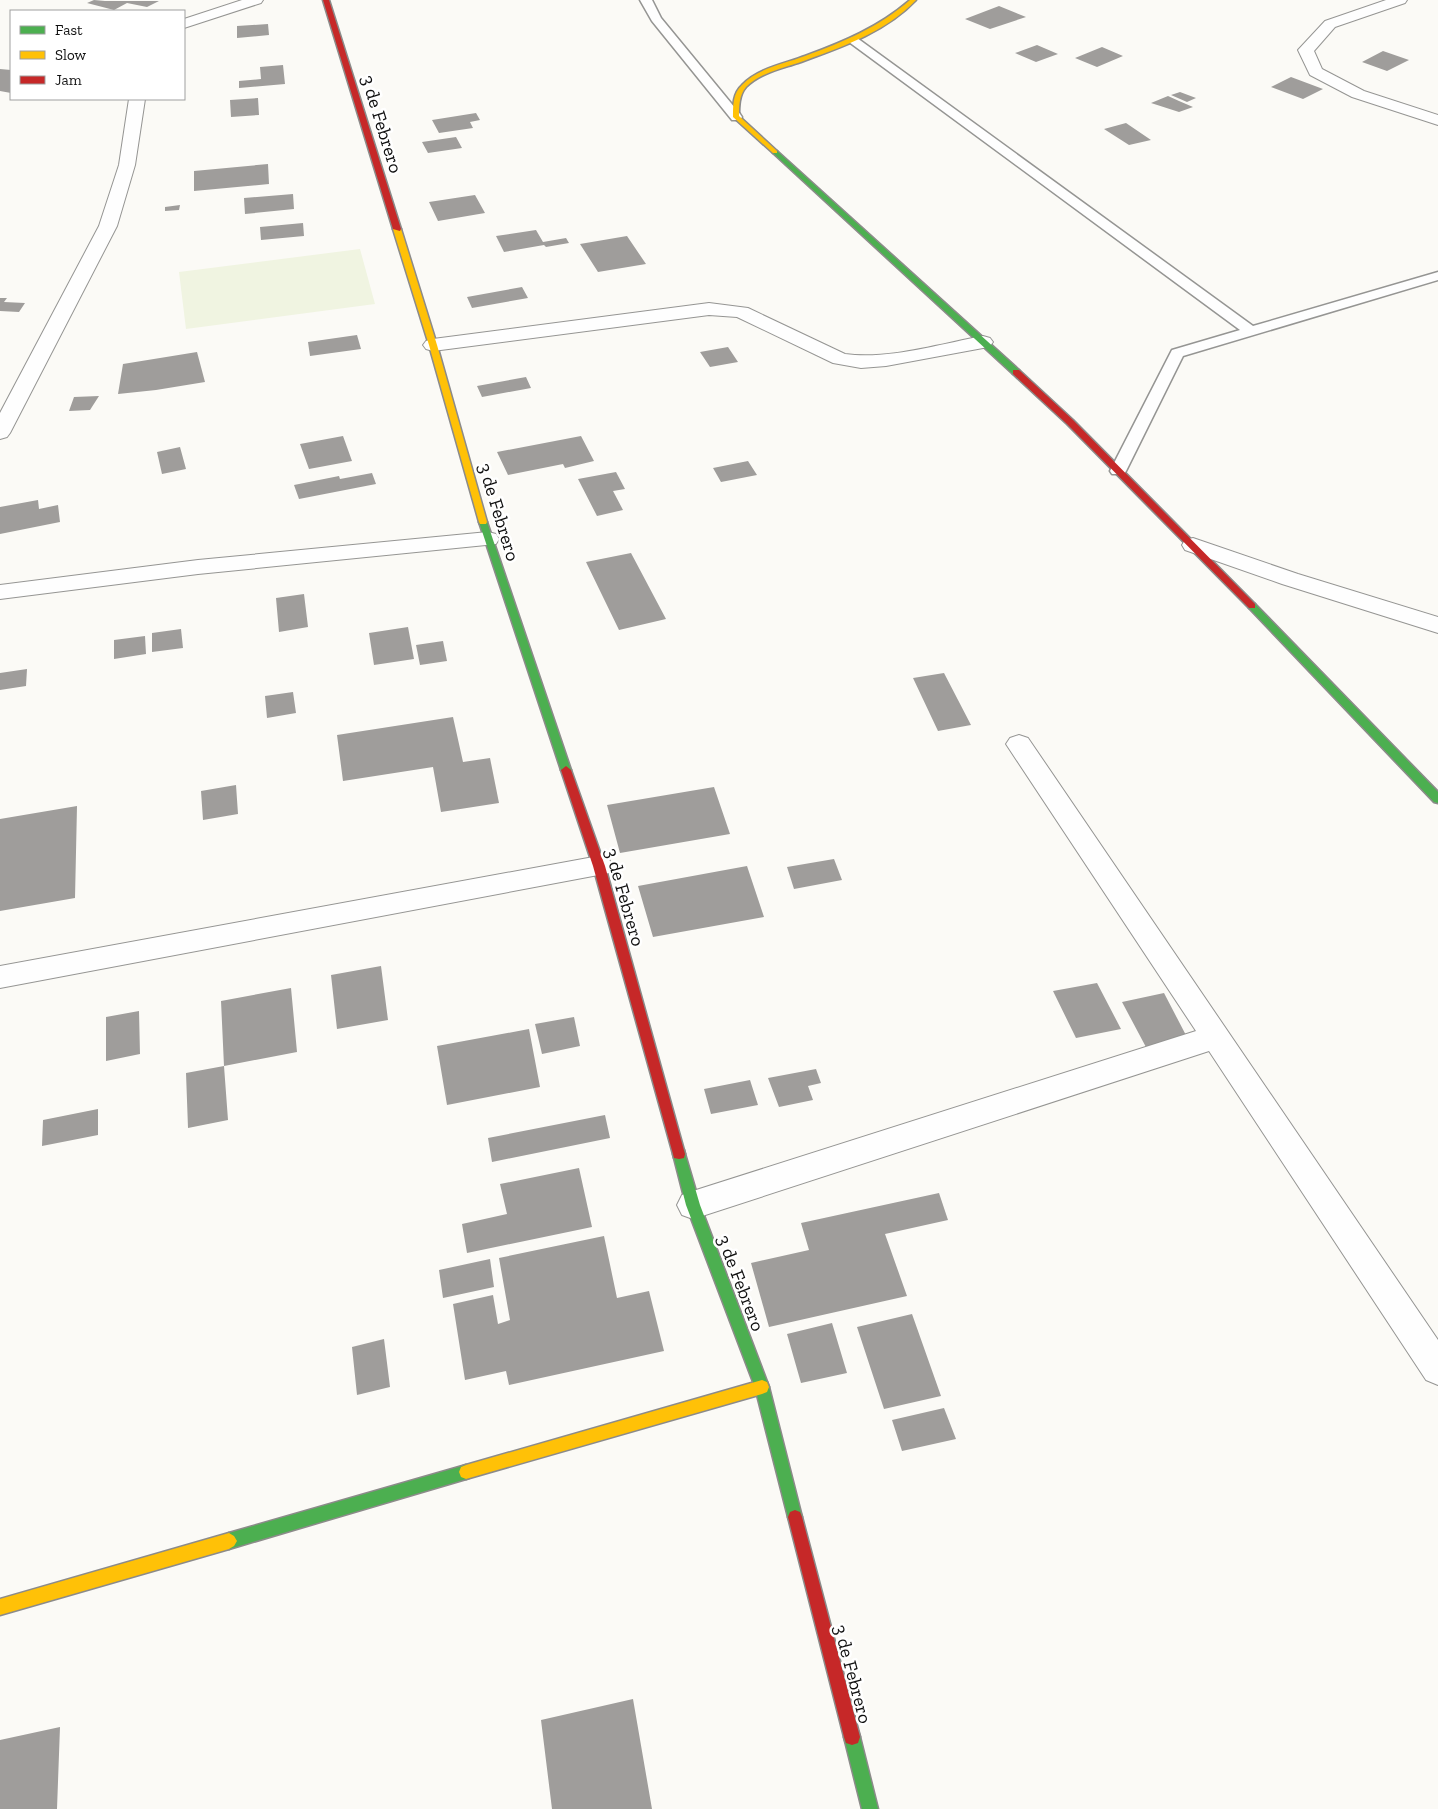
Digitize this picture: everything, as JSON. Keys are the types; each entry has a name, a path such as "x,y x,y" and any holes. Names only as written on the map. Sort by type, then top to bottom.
{"street":[{"path":"185,24 256,0"},
{"name":"3 de Febrero","path":"326,0 433,345 488,539 599,866 693,1205 762,1388 870,1809"},
{"path":"913,0 907,7 853,40 760,75 743,86 736,100 736,116 1070,422 1193,545 1438,799"},
{"path":"1400,0 1330,24 1306,50 1315,72 1358,94 1438,120"},
{"path":"1343,3 1367,11"},
{"path":"0,433 108,226 127,164 137,100"},
{"path":"433,345 709,309 741,312 840,358 860,362 886,360 983,342"},
{"path":"0,592 198,567 488,539"},
{"path":"1193,545 1290,579 1438,625"},
{"path":"1019,744 1438,1369"},
{"path":"0,977 599,866"},
{"path":"693,1205 1215,1037"},
{"path":"0,1607 762,1388"}],"lane":[{"path":"646,0 656,19 736,116"},
{"path":"853,40 1252,332"},
{"path":"1118,471 1177,353 1438,276"}],"green space":[{"path":"360,249 375,304 186,329 179,272"}],"building":[{"path":"94,0 159,1 147,7 127,3 114,10 87,3"},
{"path":"999,6 1026,17 990,29 965,19"},
{"path":"268,24 269,35 237,38 237,26"},
{"path":"1037,45 1058,54 1036,62 1015,53"},
{"path":"1102,47 1123,56 1097,67 1075,58"},
{"path":"1383,51 1409,60 1387,71 1362,62"},
{"path":"283,65 285,84 239,88 239,81 261,79 260,67"},
{"path":"0,69 10,70 10,93 0,91"},
{"path":"1291,77 1323,89 1303,99 1271,87"},
{"path":"1180,92 1196,98 1187,102 1171,95"},
{"path":"1168,96 1193,107 1179,112 1151,103"},
{"path":"258,98 259,115 231,117 230,100"},
{"path":"476,113 480,120 470,122 473,128 439,133 432,120"},
{"path":"1126,123 1151,140 1129,145 1104,129"},
{"path":"456,137 462,148 428,153 422,142"},
{"path":"268,164 269,184 194,191 194,171"},
{"path":"293,194 294,209 245,214 244,198"},
{"path":"475,195 485,213 438,221 429,202"},
{"path":"180,205 179,210 165,211 165,207"},
{"path":"303,223 304,236 261,240 260,227"},
{"path":"536,230 543,242 566,238 569,243 504,252 496,236"},
{"path":"627,236 646,264 598,272 580,244"},
{"path":"522,287 528,298 472,308 467,297"},
{"path":"0,298 7,298 4,302 25,303 19,312 0,311"},
{"path":"357,335 361,349 310,356 308,342"},
{"path":"728,347 738,362 710,367 700,352"},
{"path":"197,352 205,382 118,394 123,364"},
{"path":"526,377 531,388 482,397 477,386"},
{"path":"99,396 90,410 69,411 74,397"},
{"path":"343,436 352,461 309,469 300,444"},
{"path":"581,436 594,461 565,468 563,464 508,475 497,452"},
{"path":"180,447 186,469 162,474 157,452"},
{"path":"748,461 757,475 721,482 713,468"},
{"path":"616,472 625,489 613,491 623,510 597,516 578,479"},
{"path":"372,473 376,484 299,499 294,485 339,476 340,479"},
{"path":"38,500 39,509 58,505 60,522 0,534 0,507"},
{"path":"631,553 666,619 619,630 586,562"},
{"path":"304,594 308,627 279,632 276,598"},
{"path":"408,627 414,659 374,665 369,633"},
{"path":"181,629 183,648 152,652 152,633"},
{"path":"145,636 146,654 114,659 114,640"},
{"path":"443,641 447,661 420,665 416,645"},
{"path":"27,669 26,686 0,690 0,673"},
{"path":"944,673 971,725 938,731 913,678"},
{"path":"293,692 296,713 267,718 265,696"},
{"path":"453,717 463,762 490,758 499,803 441,812 433,767 343,781 337,735"},
{"path":"236,785 238,814 203,820 201,791"},
{"path":"714,787 730,834 620,853 607,805"},
{"path":"77,806 75,898 0,911 0,819"},
{"path":"834,859 842,880 794,889 787,867"},
{"path":"747,866 764,917 653,937 638,886"},
{"path":"381,966 388,1020 337,1029 331,975"},
{"path":"1097,983 1121,1029 1076,1038 1053,991"},
{"path":"291,988 297,1052 224,1066 221,1001"},
{"path":"1164,993 1189,1041 1147,1049 1122,1002"},
{"path":"139,1011 140,1054 106,1061 106,1017"},
{"path":"574,1017 580,1046 542,1054 535,1024"},
{"path":"529,1029 540,1087 447,1105 437,1046"},
{"path":"224,1066 228,1120 188,1128 186,1073"},
{"path":"816,1069 821,1083 808,1086 813,1100 779,1107 768,1078"},
{"path":"750,1080 758,1105 711,1114 704,1089"},
{"path":"98,1109 98,1135 42,1146 43,1120"},
{"path":"605,1115 610,1138 492,1162 488,1138"},
{"path":"579,1168 592,1227 467,1253 462,1224 507,1214 500,1184"},
{"path":"939,1193 948,1220 885,1234 907,1296 769,1327 751,1263 809,1250 801,1223"},
{"path":"604,1236 617,1298 649,1291 664,1351 509,1385 506,1371 465,1380 453,1304 493,1295 498,1324 510,1320 499,1258"},
{"path":"490,1259 494,1287 443,1298 439,1270"},
{"path":"912,1314 941,1396 884,1409 857,1327"},
{"path":"832,1323 847,1373 801,1383 787,1334"},
{"path":"384,1339 390,1387 357,1395 352,1347"},
{"path":"944,1408 956,1439 902,1451 892,1420"},
{"path":"633,1699 652,1809 552,1809 541,1720"},
{"path":"60,1727 57,1809 0,1809 0,1740"}],"traffic: fast":[{"path":"775,152 1016,372"},
{"path":"483,522 566,770"},
{"path":"1252,606 1438,799"},
{"path":"679,1154 693,1205 762,1387 795,1517"},
{"path":"229,1541 466,1472"},
{"path":"852,1737 870,1809"}],"traffic: slow":[{"path":"775,152 736,117 737,100 742,88 762,74 842,44 872,30 887,21 913,0"},
{"path":"397,229 433,345 483,522"},
{"path":"466,1472 762,1387"},
{"path":"0,1607 229,1541"}],"traffic: jam":[{"path":"326,0 397,229"},
{"path":"1016,372 1070,422 1252,606"},
{"path":"566,770 599,866 679,1154"},
{"path":"795,1517 852,1737"}]}
